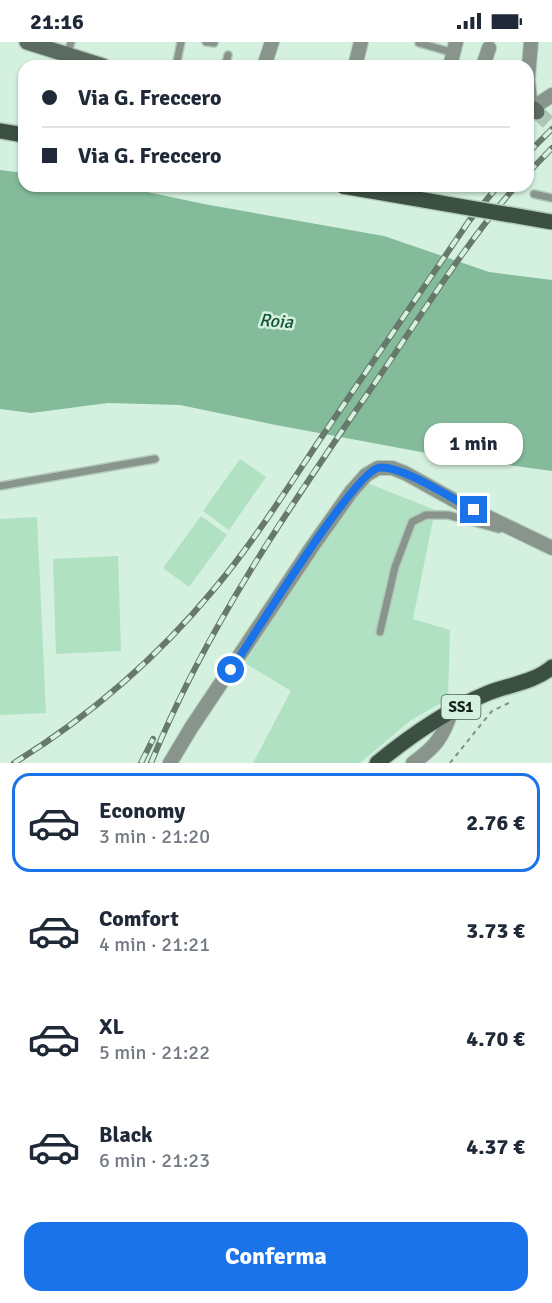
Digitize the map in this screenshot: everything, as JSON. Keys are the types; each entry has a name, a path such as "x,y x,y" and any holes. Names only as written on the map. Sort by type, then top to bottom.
{"main road":[{"path":"27,42 69,48 92,60"},
{"path":"0,131 18,134"},
{"path":"377,192 552,222"},
{"name":"SS1","path":"377,763 451,712 486,694 529,680 548,671 552,666"}],"street":[{"path":"266,60 272,42"},
{"path":"356,60 361,42"},
{"path":"530,60 531,42"},
{"path":"485,60 489,48"},
{"path":"534,108 552,95"},
{"path":"170,763 312,547 351,492 366,475 378,468 392,468 552,548"},
{"path":"413,763 430,751 445,731 451,712"}],"lane":[{"path":"177,60 181,42"},
{"path":"419,43 454,54"},
{"path":"227,60 228,55"},
{"path":"534,194 552,198"},
{"path":"0,486 154,459"},
{"path":"380,632 394,567 412,522 426,515 448,515 500,529 511,528"}],"path":[{"path":"450,763 492,711 520,697"}],"shaded area":[{"path":"240,459 266,477 229,530 203,511"},
{"path":"365,482 435,510 413,619 450,630 448,699 411,720 360,763 253,763 291,691 245,663"},
{"path":"201,516 227,535 189,587 163,568"},
{"path":"37,517 46,713 0,715 0,519"},
{"path":"118,556 121,651 56,654 53,559"}],"water":[{"name":"Roia","path":"0,170 18,172 18,192 147,192 384,236 489,272 552,280 552,471 448,457 180,405 108,403 31,413 0,409"}],"tunnel":[{"path":"537,112 552,126"}],"railway":[{"path":"534,147 552,129"},
{"path":"534,167 552,148"},
{"path":"14,763 69,726 122,684 170,638 215,588 272,511 469,221 493,192"},
{"path":"151,763 198,662 254,564 445,280 511,192"},
{"path":"141,763 153,739"}],"route":[{"path":"231,670 312,547 351,492 366,475 378,468 392,468 474,510"}]}
